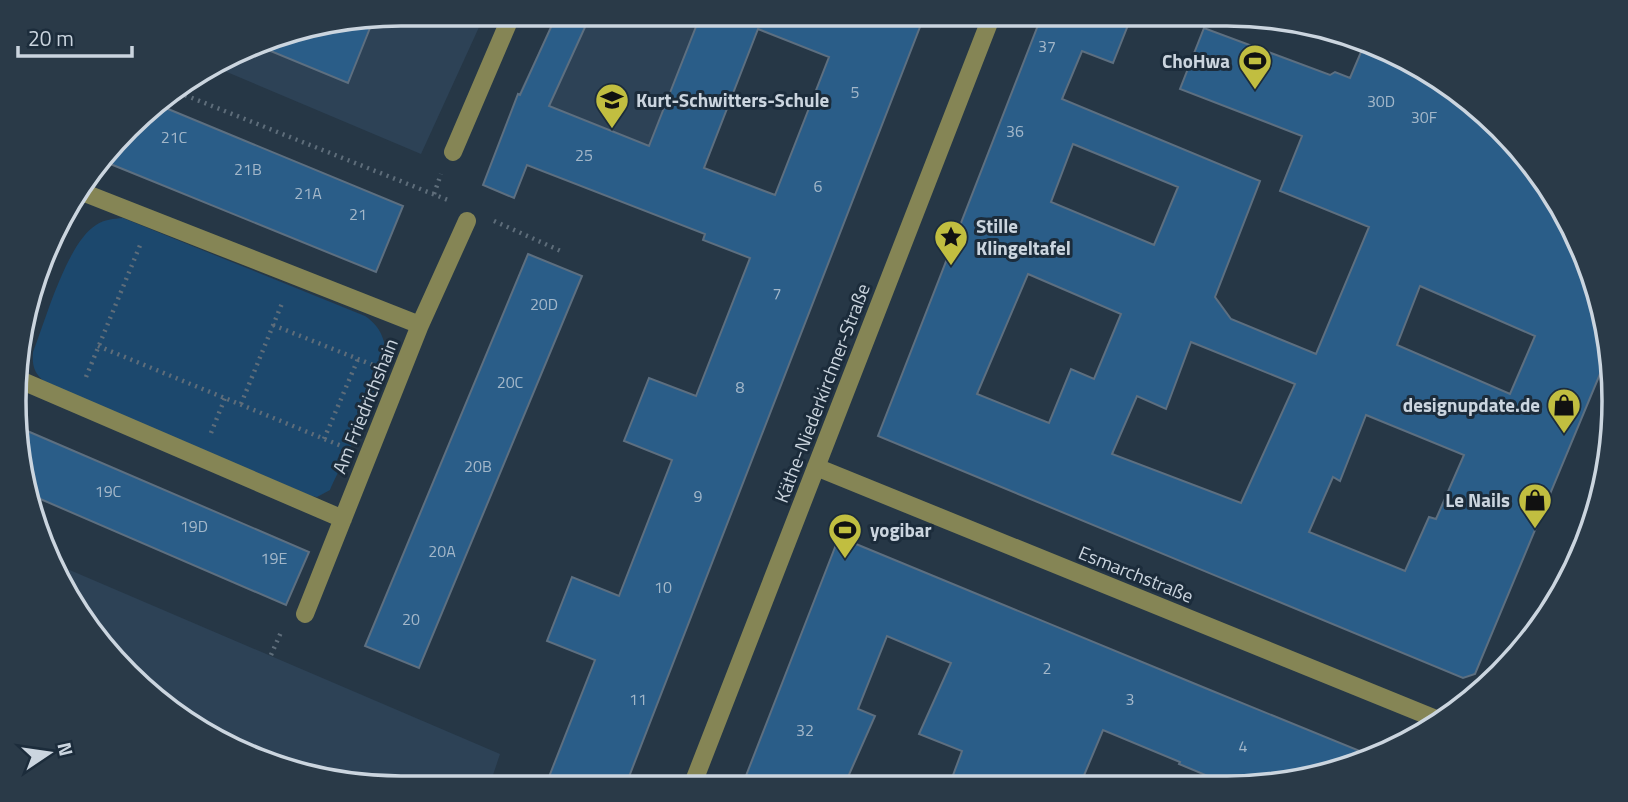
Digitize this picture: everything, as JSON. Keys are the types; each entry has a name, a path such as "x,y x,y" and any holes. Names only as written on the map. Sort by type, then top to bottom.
{"street":[{"path":"453,152 507,26"},
{"name":"Käthe-Niederkirchner-Straße","path":"696,776 988,26"},
{"name":"Am Friedrichshain","path":"88,194 420,325 305,614"},
{"path":"420,325 467,221"},
{"path":"27,383 343,519"},
{"name":"Esmarchstraße","path":"816,467 1430,716"}],"path":[{"path":"185,95 456,204"},
{"path":"75,403 151,219"},
{"path":"492,220 563,252"},
{"path":"241,404 293,275"},
{"path":"273,325 400,376"},
{"path":"98,346 367,456"},
{"path":"324,439 358,359"},
{"path":"202,458 225,398"}],"shaded area":[{"path":"480,26 421,154 224,71 281,46 328,33 376,27"},
{"name":"Kurt-Schwitters-Schule","path":"551,26 786,26 781,38 758,30 704,167 727,177 705,234 528,165 514,198 483,185 518,95"},
{"path":"123,218 365,316 377,327 384,342 380,374 365,416 330,490 317,497 311,496 45,382 38,375 33,365 33,352 67,264 86,234 96,225 106,220"},
{"path":"66,568 500,754 493,776 401,776 328,769 258,747 214,726 154,683 104,629"}],"building":[{"path":"552,26 586,26 549,106 649,146 696,26 920,26 629,776 549,776 595,660 547,641 572,577 619,596 672,460 624,441 649,378 696,396 750,258 703,240 705,234 527,165 514,198 483,185 518,94 520,95","holes":["758,29 829,57 775,195 704,168"]},
{"path":"1038,26 1128,26 1113,63 1082,51 1062,99 1260,181 1215,297 1231,319 1316,354 1369,227 1280,191 1302,136 1180,89 1204,28 1330,75 1335,72 1350,78 1361,52 1393,65 1435,89 1474,119 1509,154 1539,193 1563,235 1582,281 1595,328 1601,372 1475,674 1463,678 878,436","holes":["1073,144 1178,187 1154,245 1051,202","1028,274 1121,314 1094,379 1071,369 1049,423 977,394","1420,286 1535,336 1510,394 1397,345","1191,342 1295,384 1241,503 1112,454 1137,396 1166,409","1366,415 1464,455 1436,519 1429,517 1405,571 1309,532 1333,477 1340,481"]},
{"path":"370,27 348,83 269,51 328,33"},
{"path":"167,109 403,206 376,272 111,164 136,136"},
{"path":"528,254 582,276 419,668 365,646"},
{"path":"27,431 309,552 286,605 39,499"},
{"path":"839,537 1360,751 1324,763 1276,773 1208,776 1103,730 1084,776 953,776 962,751 919,734 951,663 887,636 858,709 875,716 848,776 746,776"}],"place":[{"name":"ChoHwa","path":"1255,91"},
{"name":"Kurt-Schwitters-Schule","path":"612,130"},
{"name":"Stille Klingeltafel","path":"951,267"},
{"name":"designupdate.de","path":"1564,435"},
{"name":"Le Nails","path":"1535,530"},
{"name":"yogibar","path":"845,560"}]}
